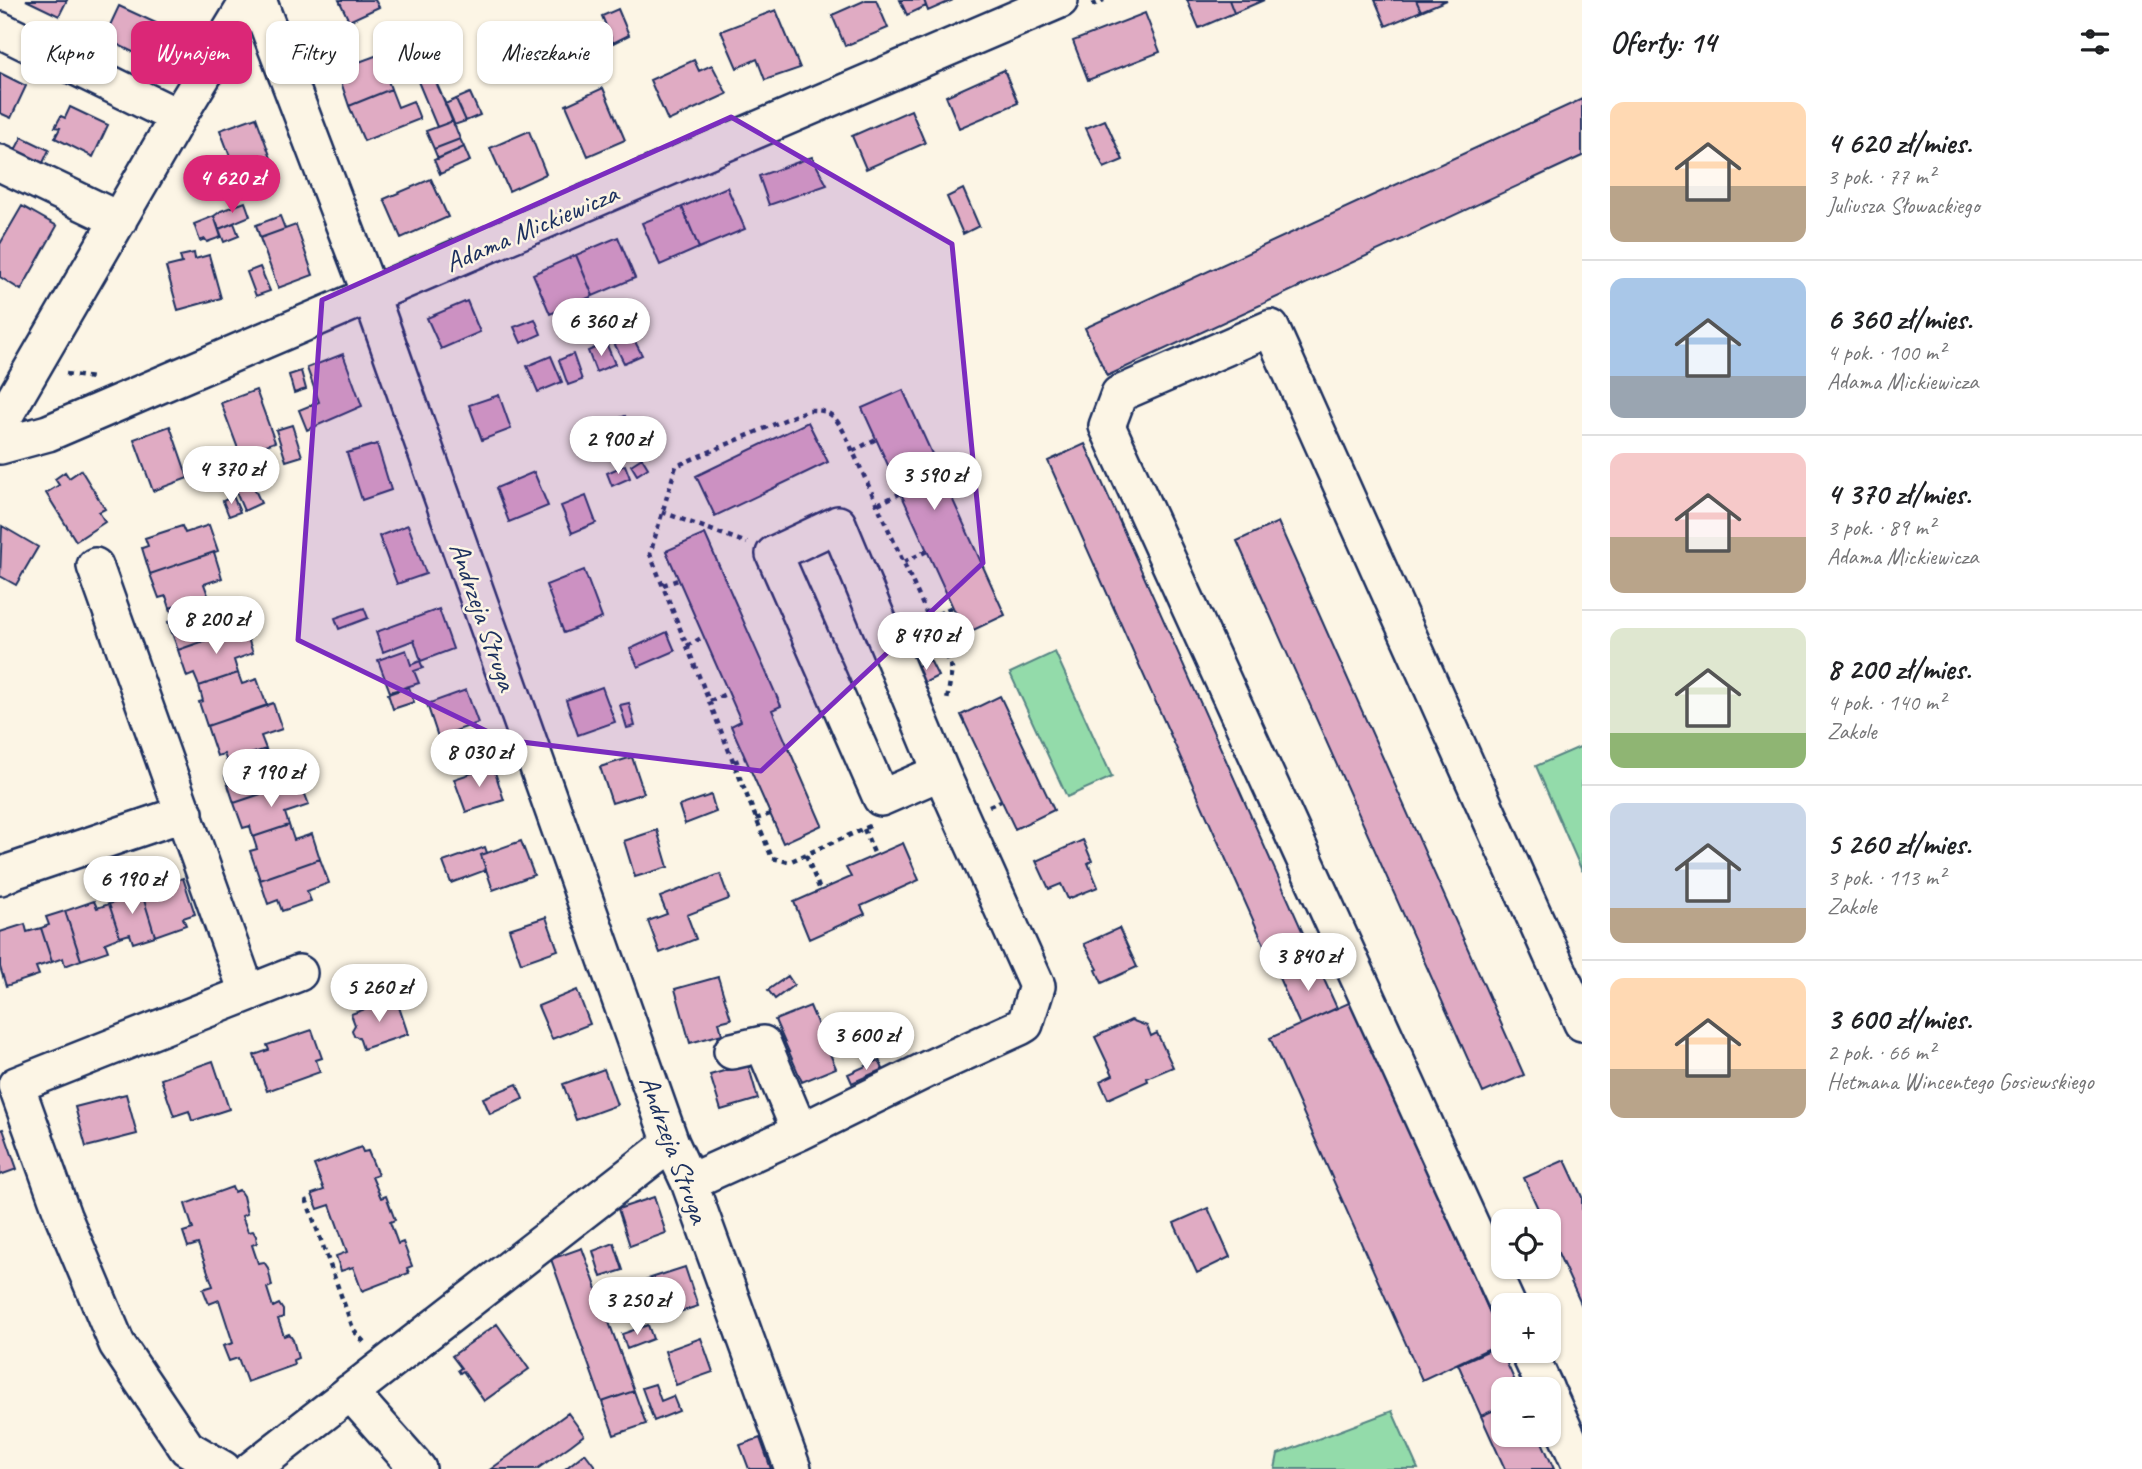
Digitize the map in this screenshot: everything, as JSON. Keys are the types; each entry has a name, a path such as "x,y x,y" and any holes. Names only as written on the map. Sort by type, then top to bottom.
{"street":[{"path":"0,424 249,0"},
{"name":"Andrzeja Struga","path":"258,0 371,296 671,1143 689,1182 793,1469"},
{"name":"Adama Mickiewicza","path":"0,446 47,433 371,296 1016,9 1060,0"},
{"path":"0,30 178,117"},
{"path":"0,163 119,220"},
{"path":"1502,1293 1107,426 1119,394 1271,328 1582,1023"},
{"path":"689,1182 1025,1024 1037,986 941,772 838,524 774,554 881,798 941,772"},
{"path":"95,566 247,992"},
{"path":"4,868 185,813"},
{"path":"223,1469 187,1448 117,1344 62,1216 16,1085 299,972"},
{"path":"732,1051 763,1044 800,1132"},
{"path":"251,1469 671,1143"},
{"path":"350,1392 418,1469"},
{"path":"1561,1423 1582,1469"}],"path":[{"path":"853,451 876,439"},
{"path":"878,504 901,493"},
{"path":"662,512 774,554"},
{"path":"904,562 927,551"},
{"path":"663,585 678,580"},
{"path":"929,619 952,607"},
{"path":"687,646 704,637"},
{"path":"709,702 728,693"},
{"path":"733,762 745,758"},
{"path":"757,819 770,814"},
{"path":"864,829 875,855"},
{"path":"806,855 820,890"},
{"path":"306,1199 354,1331 368,1347"}],"highlighted area":[{"path":"731,117 952,244 983,563 761,771 505,740 298,640 322,300"}],"green space":[{"path":"1055,652 1112,777 1067,797 1010,673"},
{"path":"1582,746 1582,871 1536,766"},
{"path":"1392,1411 1418,1469 1275,1469 1278,1454"}],"building":[{"path":"26,0 67,0 59,16"},
{"path":"339,0 375,0 379,7 349,21"},
{"path":"866,0 876,0 888,28 845,46 832,15"},
{"path":"900,0 924,0 926,6 907,15"},
{"path":"924,0 953,0 928,11"},
{"path":"1187,0 1229,0 1234,13 1199,28"},
{"path":"1229,0 1264,0 1234,13"},
{"path":"1375,0 1416,0 1421,11 1386,26"},
{"path":"1416,0 1447,0 1421,11"},
{"path":"119,6 152,21 131,21 131,51 117,44 117,21 112,21"},
{"path":"618,9 629,35 613,43 613,21 604,21 602,16"},
{"path":"776,10 800,68 765,80 757,59 737,68 721,31"},
{"path":"1145,13 1160,52 1088,80 1073,41"},
{"path":"373,57 373,84 389,84 391,89 349,106 342,84 359,84 359,62"},
{"path":"694,60 699,71 712,65 727,94 668,121 650,80"},
{"path":"1004,70 1018,103 959,128 946,96"},
{"path":"0,73 26,86 11,118 0,113"},
{"path":"419,84 437,84 453,121 437,127"},
{"path":"603,88 625,140 588,156 566,105"},
{"path":"391,89 398,107 413,101 420,119 364,141 349,106"},
{"path":"470,93 480,115 466,121 456,99"},
{"path":"456,99 466,121 454,125 445,104"},
{"path":"1582,99 1582,156 1107,376 1085,328"},
{"path":"70,107 108,125 93,157 55,138 60,128 55,127 61,116 65,118"},
{"path":"911,110 925,143 866,169 852,136"},
{"path":"256,117 280,183 245,196 220,130"},
{"path":"1105,120 1123,160 1104,168 1086,128"},
{"path":"453,121 460,139 434,149 426,131"},
{"path":"529,131 546,174 509,191 490,148"},
{"path":"22,137 49,150 42,165 14,152"},
{"path":"460,139 464,147 438,159 434,149"},
{"path":"464,147 470,161 440,174 434,160"},
{"path":"812,157 827,185 769,205 759,176"},
{"path":"431,179 448,217 401,238 384,199"},
{"path":"727,187 745,229 699,248 682,207"},
{"path":"963,189 979,226 963,234 947,197"},
{"path":"245,202 250,216 219,229 214,216"},
{"path":"22,206 57,226 21,290 0,277 0,244"},
{"path":"682,207 699,248 660,265 642,223"},
{"path":"214,216 221,237 207,242 205,239 200,241 194,224"},
{"path":"280,216 285,229 260,238 256,225"},
{"path":"234,223 239,236 224,242 219,229"},
{"path":"296,225 313,275 278,288 260,238"},
{"path":"618,237 635,278 593,296 576,255"},
{"path":"194,253 195,259 209,255 221,298 178,310 166,267 182,263 180,256"},
{"path":"576,255 593,296 550,314 533,274"},
{"path":"260,267 270,291 256,296 247,272"},
{"path":"467,301 480,332 441,349 427,318"},
{"path":"535,319 541,334 521,343 514,327"},
{"path":"629,330 642,355 624,363 612,339"},
{"path":"606,343 615,364 596,372 588,351"},
{"path":"343,354 362,406 307,430 299,410 319,402 307,368"},
{"path":"573,354 582,380 568,385 559,360"},
{"path":"551,356 562,382 538,392 527,366"},
{"path":"301,371 306,389 294,393 289,375"},
{"path":"256,390 275,442 240,454 221,403"},
{"path":"903,390 1005,615 965,634 862,408"},
{"path":"499,395 511,429 482,440 469,405"},
{"path":"625,416 633,434 621,440 612,421"},
{"path":"808,422 828,462 715,516 696,476"},
{"path":"292,425 302,456 286,461 276,430"},
{"path":"170,426 188,478 153,491 134,439"},
{"path":"377,444 391,490 362,500 347,453"},
{"path":"1085,444 1316,962 1279,978 1048,461"},
{"path":"642,458 648,468 637,475 631,465"},
{"path":"625,465 630,478 612,486 607,473"},
{"path":"81,470 105,509 99,512 105,522 76,541 46,493 59,485 55,479 65,472 69,478"},
{"path":"534,472 548,506 509,522 496,488"},
{"path":"252,483 261,503 244,511 235,490"},
{"path":"233,496 240,512 229,516 223,501"},
{"path":"586,496 596,523 572,533 561,506"},
{"path":"1278,522 1524,1075 1483,1093 1237,541"},
{"path":"209,525 218,551 150,574 142,548 148,546 145,538 182,526 185,533"},
{"path":"408,525 426,574 397,584 379,536"},
{"path":"2,526 38,547 16,585 0,576"},
{"path":"705,534 781,706 772,710 822,825 783,843 731,726 741,721 666,551"},
{"path":"214,552 222,578 204,584 208,595 170,608 166,596 159,598 150,574"},
{"path":"584,570 602,618 564,633 546,585"},
{"path":"208,595 213,610 236,602 244,627 178,650 168,622 174,620 170,608"},
{"path":"364,608 368,618 339,629 335,618"},
{"path":"439,609 453,649 421,661 414,640 383,652 376,632"},
{"path":"244,627 253,653 234,660 238,673 199,686 194,674 187,677 178,650"},
{"path":"667,632 675,651 638,667 630,649"},
{"path":"406,650 411,665 420,661 423,668 414,671 419,683 390,692 378,660"},
{"path":"930,660 938,676 922,684 914,668"},
{"path":"238,673 242,684 257,679 267,706 207,726 199,702 203,701 199,686"},
{"path":"409,687 414,702 393,709 388,694"},
{"path":"602,687 615,722 578,735 566,700"},
{"path":"466,690 478,723 438,737 427,704"},
{"path":"1000,696 1054,810 1015,829 961,715"},
{"path":"273,703 282,729 261,736 266,749 227,762 224,754 217,756 207,726"},
{"path":"629,703 635,726 627,728 620,705"},
{"path":"266,749 270,762 284,757 293,783 234,803 225,776 231,774 227,762"},
{"path":"632,757 644,793 612,803 600,767"},
{"path":"493,766 504,800 466,812 454,779"},
{"path":"300,781 309,805 285,813 289,825 253,837 250,826 243,828 234,803"},
{"path":"711,795 716,812 685,824 679,806"},
{"path":"289,825 294,840 312,834 320,859 260,880 250,851 257,849 253,837"},
{"path":"657,830 668,867 635,877 624,841"},
{"path":"1083,840 1092,861 1088,863 1098,887 1068,899 1061,884 1049,889 1036,861"},
{"path":"521,841 534,875 493,890 481,855"},
{"path":"903,843 919,880 861,906 865,914 809,939 794,902 851,877 846,868"},
{"path":"485,847 487,853 481,855 486,870 451,883 443,862"},
{"path":"320,859 329,883 307,891 311,901 282,911 278,900 268,904 260,880"},
{"path":"720,874 729,899 687,915 696,939 660,953 648,921 667,914 660,897"},
{"path":"172,876 174,881 183,878 195,914 183,918 186,925 155,936 140,887"},
{"path":"140,887 155,936 133,943 130,934 120,937 109,904 122,900 120,893"},
{"path":"94,901 97,908 109,904 120,937 105,943 108,951 81,960 65,911"},
{"path":"65,911 81,960 65,966 63,958 52,962 41,928 49,925 46,917"},
{"path":"546,917 558,950 521,963 509,929"},
{"path":"25,924 27,932 41,928 52,962 36,967 39,975 6,986 0,967 0,932"},
{"path":"1119,928 1137,967 1102,983 1096,970 1098,969 1084,944"},
{"path":"1316,962 1337,1008 1300,1025 1279,978"},
{"path":"788,976 794,985 775,999 768,990"},
{"path":"718,977 731,1019 719,1022 722,1034 690,1043 675,989"},
{"path":"577,990 590,1024 552,1039 538,1006"},
{"path":"396,998 408,1034 363,1049 359,1037 354,1036 352,1030 355,1025 351,1014"},
{"path":"1351,1002 1491,1315 1491,1348 1422,1380 1270,1038"},
{"path":"810,1006 836,1068 802,1082 775,1020"},
{"path":"1131,1020 1147,1026 1151,1036 1157,1033 1173,1067 1108,1099 1100,1081 1113,1075 1095,1037"},
{"path":"312,1030 322,1058 316,1060 320,1072 267,1091 254,1055 269,1050 267,1045"},
{"path":"879,1060 883,1069 852,1083 848,1074"},
{"path":"213,1061 229,1109 192,1121 189,1111 174,1116 161,1079"},
{"path":"748,1064 758,1099 721,1110 710,1075"},
{"path":"604,1069 617,1105 576,1120 563,1084"},
{"path":"517,1084 523,1099 490,1114 483,1098"},
{"path":"126,1094 137,1134 86,1147 75,1107"},
{"path":"3,1129 17,1169 0,1175 0,1130"},
{"path":"361,1147 363,1152 368,1151 378,1175 372,1177 381,1198 386,1196 395,1220 390,1222 398,1244 403,1242 412,1266 407,1268 409,1273 362,1291 353,1267 341,1271 336,1256 347,1252 330,1205 318,1209 312,1194 324,1190 314,1165"},
{"path":"1565,1160 1582,1197 1582,1306 1561,1260 1561,1209 1538,1209 1524,1178"},
{"path":"232,1187 234,1192 239,1190 243,1196 247,1214 242,1216 248,1232 253,1231 256,1236 257,1243 252,1245 258,1263 264,1262 268,1268 272,1286 267,1288 273,1307 279,1304 283,1310 283,1317 278,1319 284,1336 289,1334 293,1340 298,1358 293,1360 294,1365 247,1382 238,1358 229,1361 223,1346 233,1343 219,1300 209,1304 203,1289 213,1286 198,1244 188,1247 183,1232 193,1229 185,1204"},
{"path":"654,1197 666,1233 630,1246 618,1209"},
{"path":"1208,1208 1230,1257 1197,1273 1174,1223"},
{"path":"614,1243 623,1270 601,1277 593,1251"},
{"path":"582,1248 634,1391 602,1402 551,1259"},
{"path":"685,1267 698,1306 657,1319 645,1280"},
{"path":"497,1324 529,1369 484,1401 463,1371 460,1373 458,1370 461,1368 452,1356"},
{"path":"648,1325 653,1339 627,1349 622,1334"},
{"path":"701,1338 713,1372 676,1385 665,1351"},
{"path":"1491,1350 1491,1363 1507,1363 1513,1377 1491,1377 1491,1411 1481,1416 1458,1364"},
{"path":"655,1384 661,1401 673,1396 679,1411 654,1421 642,1388"},
{"path":"634,1391 646,1424 614,1435 602,1402"},
{"path":"1491,1411 1491,1438 1481,1416"},
{"path":"568,1413 584,1435 571,1445 537,1469 491,1469"},
{"path":"760,1438 771,1469 749,1469 740,1445"},
{"path":"1495,1447 1544,1447 1554,1469 1505,1469"},
{"path":"585,1453 597,1469 565,1469"}]}
